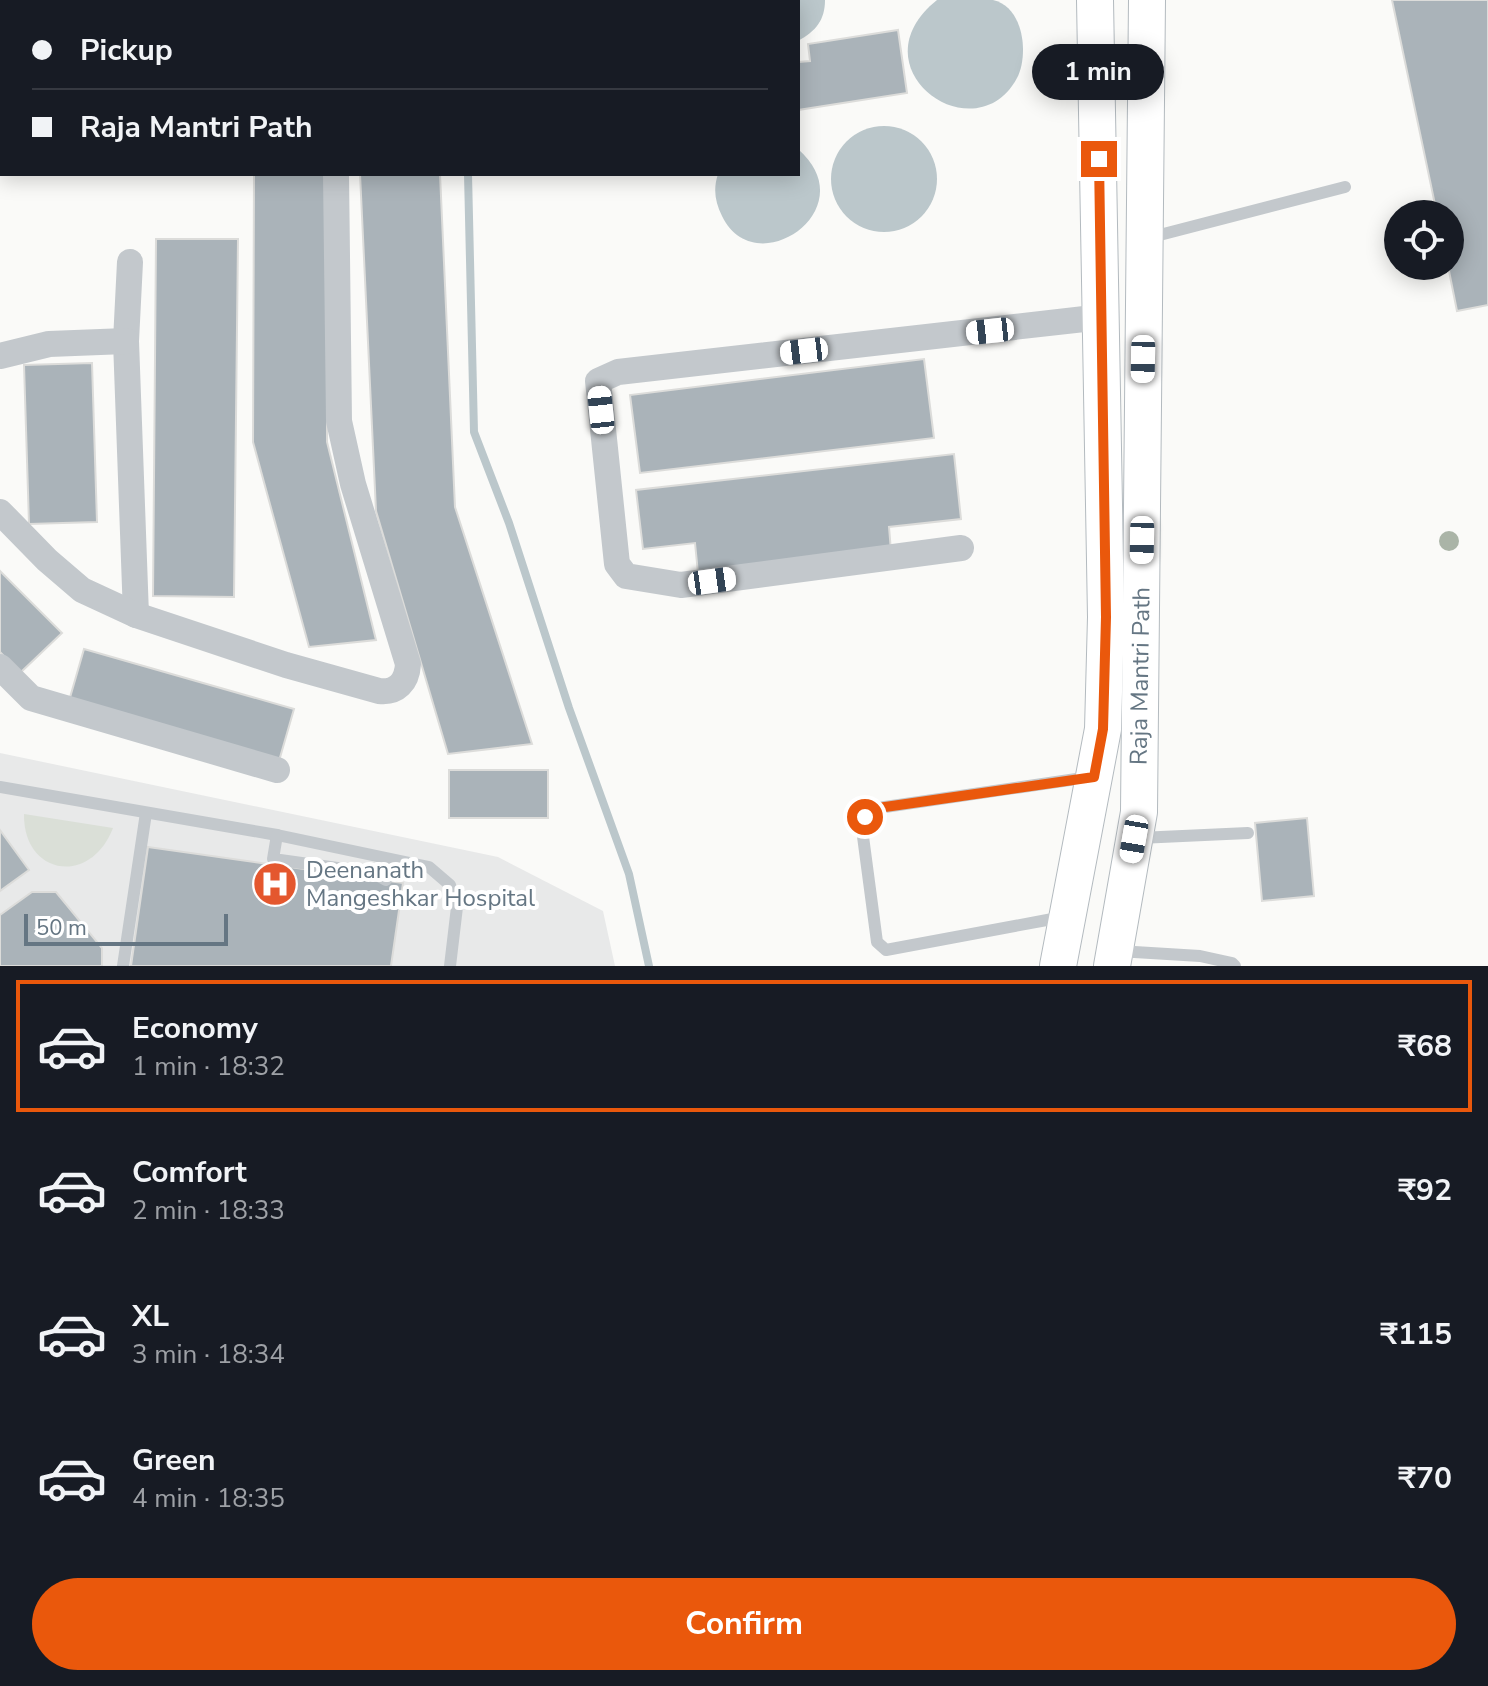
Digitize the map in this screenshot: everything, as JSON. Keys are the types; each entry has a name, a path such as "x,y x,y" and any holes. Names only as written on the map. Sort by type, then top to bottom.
{"main road":[{"name":"Raja Mantri Path","path":"1058,966 1103,729 1106,542 1095,0"},
{"name":"Raja Mantri Path","path":"1113,958 1139,812 1147,0"},
{"path":"1106,542 1142,540"}],"street":[{"path":"0,512 82,590 136,615 286,665 379,691 395,689 406,676 408,664 353,484 339,421 336,176"},
{"path":"130,262 126,341 136,615"},
{"path":"961,548 681,585 626,576 617,564 598,381 618,372 1102,317"},
{"path":"0,356 49,344 126,341"},
{"path":"0,667 31,698 277,770"}],"lane":[{"path":"1145,239 1345,187"},
{"path":"1068,916 886,950 877,942 862,829 865,817 878,808 1094,777"},
{"path":"0,787 277,835 429,867 450,885 457,907 450,966"},
{"path":"123,966 146,813"},
{"path":"1134,839 1248,833"},
{"path":"277,835 273,859 373,873 386,880"},
{"path":"1113,958 1200,956 1235,966"}],"shaded area":[{"path":"800,0 825,0 818,24 800,40"},
{"path":"937,0 993,0 1012,12 1021,33 1023,57 1017,78 998,100 975,108 951,106 929,94 914,75 908,52 914,26"},
{"path":"884,126 904,130 921,142 933,159 937,179 933,199 921,216 904,228 884,232 864,228 847,216 835,199 831,179 835,159 847,142 864,130"},
{"path":"800,152 816,172 820,194 813,215 798,231 779,241 758,243 738,235 722,216 715,190 718,176 800,176"},
{"name":"Deenanath Mangeshkar Hospital","path":"0,753 498,857 603,911 615,966 0,966"},
{"path":"24,814 113,828 103,847 89,859 74,866 60,866 46,861 34,850 27,835"}],"building":[{"path":"1392,0 1488,0 1488,305 1457,311 1451,280 1464,280 1464,200 1434,200"},
{"path":"898,30 907,93 800,110 800,62 810,61 808,44"},
{"path":"254,176 327,176 327,442 376,640 309,647 253,442"},
{"path":"360,176 440,176 455,507 532,744 448,754 376,511"},
{"path":"156,239 238,239 234,597 153,596"},
{"path":"924,359 934,438 640,473 630,395"},
{"path":"92,363 97,522 29,524 24,365"},
{"path":"954,454 961,519 889,527 891,551 698,573 695,543 643,549 636,490"},
{"path":"0,571 62,633 20,673 0,652"},
{"path":"84,649 294,709 279,761 69,701"},
{"path":"449,770 548,770 548,818 449,818"},
{"path":"1307,818 1314,896 1262,901 1255,823"},
{"path":"0,830 29,870 0,891"},
{"path":"148,847 403,883 391,966 131,966"},
{"path":"32,892 56,892 102,948 102,966 0,966 0,915"}],"waterway":[{"path":"468,176 474,432 509,523 569,708 629,874 649,966"}],"place":[{"name":"Deenanath Mangeshkar Hospital","path":"275,884"}],"route":[{"path":"865,817 878,808 1049,781 1094,777 1103,729 1106,617 1099,159"}]}
